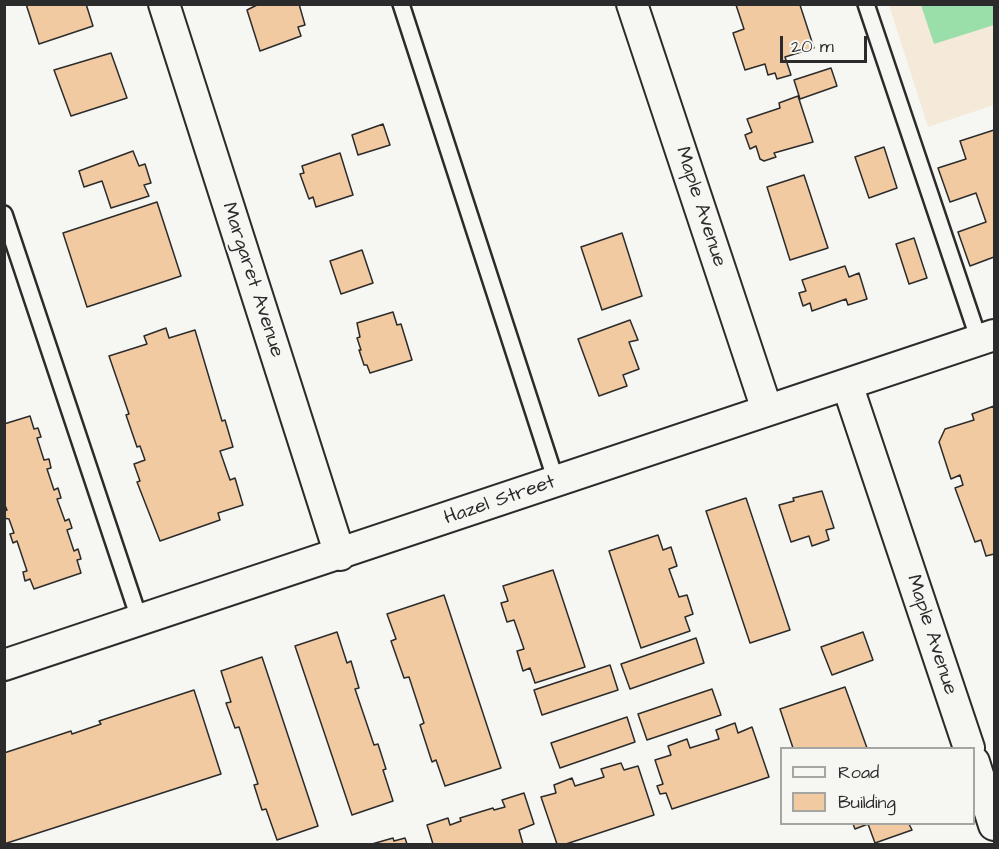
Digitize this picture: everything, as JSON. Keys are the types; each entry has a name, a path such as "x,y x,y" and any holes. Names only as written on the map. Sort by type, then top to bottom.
{"street":[{"name":"Margaret Avenue","path":"164,4 340,555"},
{"name":"Maple Avenue","path":"632,4 767,410"},
{"name":"Hazel Street","path":"4,665 987,338"},
{"name":"Maple Avenue","path":"847,384 969,747"},
{"path":"975,765 994,825"}],"lane":[{"path":"401,4 556,482"},
{"path":"866,4 987,338"},
{"path":"4,214 140,621"}],"shaded area":[{"path":"889,5 994,5 994,105 928,127"}],"green space":[{"path":"921,5 994,5 994,25 934,44"}],"building":[{"path":"26,4 86,4 93,26 39,44"},
{"path":"259,4 299,4 305,25 298,27 301,36 260,51 247,10"},
{"path":"736,5 800,5 814,48 785,57 791,75 777,79 775,73 768,75 765,64 745,70 733,33 744,29"},
{"path":"111,53 127,98 71,116 54,70"},
{"path":"831,68 837,86 800,99 794,80"},
{"path":"798,96 813,142 774,153 776,157 764,161 760,159 756,146 750,149 745,135 752,132 747,119 780,108 779,103"},
{"path":"383,124 390,145 358,155 352,135"},
{"path":"994,130 994,257 970,266 958,232 986,222 976,193 950,202 938,168 966,159 960,141"},
{"path":"884,147 897,188 869,198 855,157"},
{"path":"133,151 139,166 145,164 151,183 144,185 149,196 111,208 102,181 84,187 79,171"},
{"path":"340,153 353,195 316,207 313,197 309,199 300,174 304,173 302,166"},
{"path":"804,175 828,248 790,260 767,187"},
{"path":"157,202 181,276 87,307 63,233"},
{"path":"622,233 642,296 602,310 581,247"},
{"path":"914,238 927,278 909,284 896,244"},
{"path":"362,250 373,283 341,294 330,261"},
{"path":"845,266 849,277 859,273 867,299 848,305 846,299 812,311 810,303 803,306 799,293 806,291 802,280"},
{"path":"393,312 397,325 401,324 412,360 370,373 367,365 364,365 359,350 361,350 357,338 360,337 357,323"},
{"path":"630,320 638,340 629,342 639,369 623,375 627,386 599,396 578,339"},
{"path":"166,328 169,338 195,330 222,421 225,420 233,447 220,451 230,480 235,478 243,505 218,513 220,520 160,541 137,482 140,481 134,464 145,460 140,446 137,447 126,415 129,414 109,356 147,344 144,336"},
{"path":"994,406 994,554 986,556 981,540 975,542 955,488 963,485 960,475 951,479 939,442 945,429 974,420 972,414"},
{"path":"30,416 34,429 38,428 41,437 37,438 44,460 49,459 51,468 47,469 54,490 58,488 61,498 57,499 65,521 69,519 72,528 67,530 74,551 78,549 81,559 77,560 81,573 34,589 30,579 25,581 23,572 27,571 17,541 13,543 10,534 14,533 9,519 4,518 4,511 7,510 4,503 4,424"},
{"path":"822,491 834,528 826,530 829,540 812,546 809,536 791,542 779,505 794,501 793,498"},
{"path":"746,498 790,630 750,643 706,511"},
{"path":"658,535 663,550 671,547 677,566 669,569 679,597 687,595 693,614 685,617 690,631 641,648 609,551"},
{"path":"553,570 585,667 535,683 530,668 523,671 517,651 524,649 514,620 507,622 501,603 508,601 503,586"},
{"path":"444,595 501,768 445,786 436,760 432,762 420,725 424,723 409,677 404,678 391,641 396,639 387,614"},
{"path":"337,632 347,663 351,661 359,688 355,689 374,745 378,744 393,801 352,815 295,646"},
{"path":"863,632 873,660 832,675 821,647"},
{"path":"696,638 704,663 630,689 621,664"},
{"path":"262,657 318,826 277,840 266,809 262,810 254,785 258,784 239,727 235,728 226,703 231,702 221,671"},
{"path":"610,665 618,690 542,715 534,690"},
{"path":"845,687 867,747 793,747 780,709"},
{"path":"712,689 721,715 647,740 638,714"},
{"path":"194,690 221,774 4,844 4,753 71,731 72,734 101,724 99,721"},
{"path":"627,717 635,742 560,768 551,743"},
{"path":"735,723 738,733 752,727 769,777 672,809 666,793 660,794 657,786 663,784 655,760 671,755 668,746 687,739 690,748 719,739 716,730"},
{"path":"621,763 624,770 638,766 654,815 566,844 557,844 541,797 556,793 554,785 572,778 575,786 604,777 601,769"},
{"path":"524,793 534,824 519,830 523,844 433,844 427,825 448,818 450,825 461,821 460,818 493,808 494,810 505,807 502,800"},
{"path":"853,825 865,825 855,829"},
{"path":"868,825 910,825 912,830 875,843"},
{"path":"393,838 394,841 405,838 407,844 372,844"}]}
